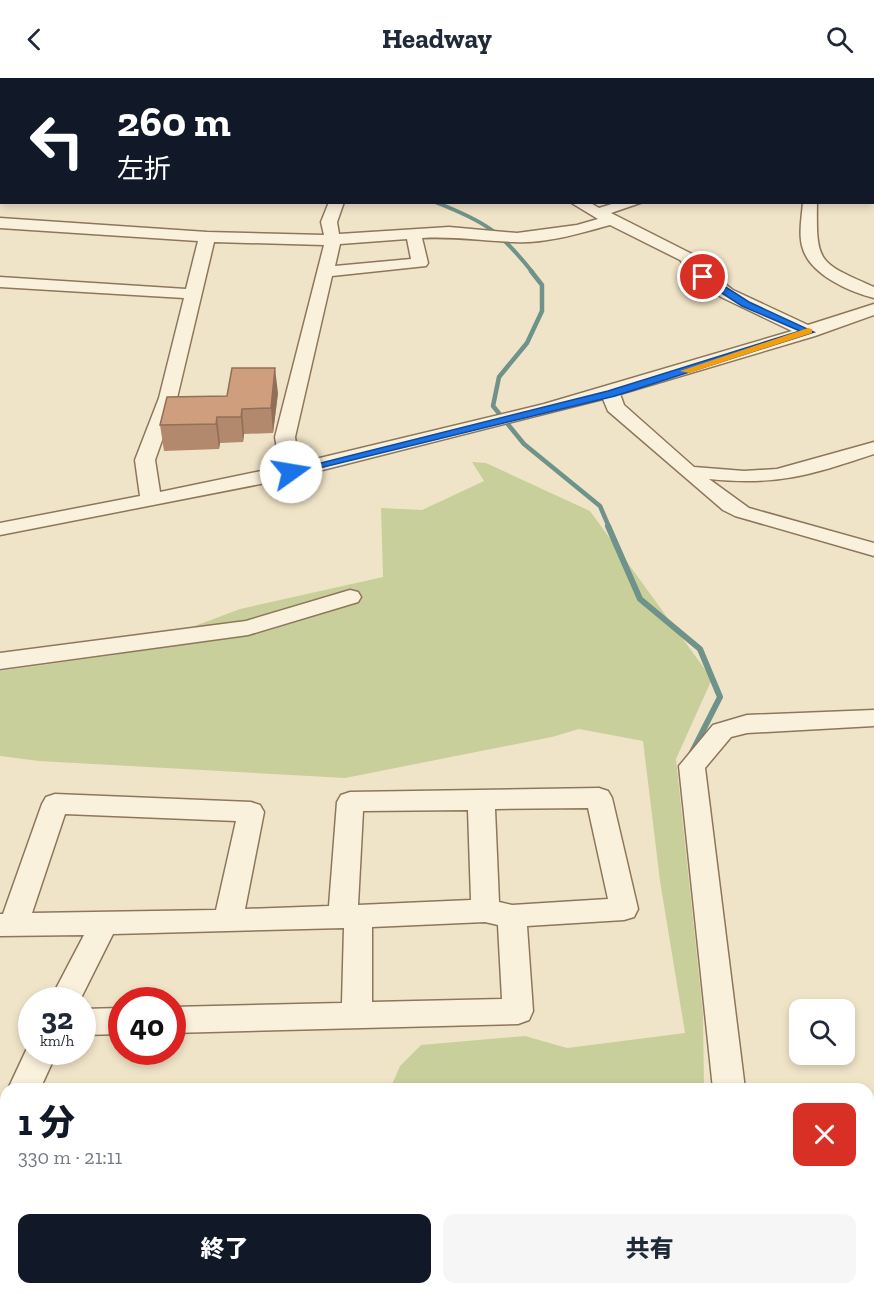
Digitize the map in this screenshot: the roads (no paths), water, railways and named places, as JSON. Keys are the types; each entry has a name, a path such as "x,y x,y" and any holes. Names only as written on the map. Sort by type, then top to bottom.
{"street":[{"path":"291,472 285,438 333,240 329,222 336,204"},
{"path":"582,204 686,257 698,273 714,286 745,304 809,332"},
{"path":"0,223 207,237 333,240 449,232 517,238 578,229 632,204"},
{"path":"810,204 809,240 815,258 821,265 874,293"},
{"path":"325,272 420,263 413,234"},
{"path":"151,500 145,460 168,398 207,237"},
{"path":"0,282 194,294"},
{"path":"0,529 291,472 611,394 809,332 874,309"},
{"path":"611,394 615,407 730,506 742,512 874,550"},
{"path":"689,473 712,471 744,477 792,473 874,448"},
{"path":"0,661 248,628 350,597"},
{"path":"728,1083 692,766 722,731 747,723 874,718"},
{"path":"228,921 251,812 55,804 7,924 228,921 351,916 624,909 599,798 350,802 351,916 357,1015"},
{"path":"186,1020 518,1011 481,800"},
{"path":"72,987 105,922"},
{"path":"27,1083 35,1065"}],"waterway":[{"path":"440,204 466,215 490,229 511,247 533,273"},
{"path":"531,271 542,285 542,311 527,343 499,377 493,406 524,444 600,506 609,527"},
{"path":"608,526 640,599 700,649 720,697 688,760"}]}
